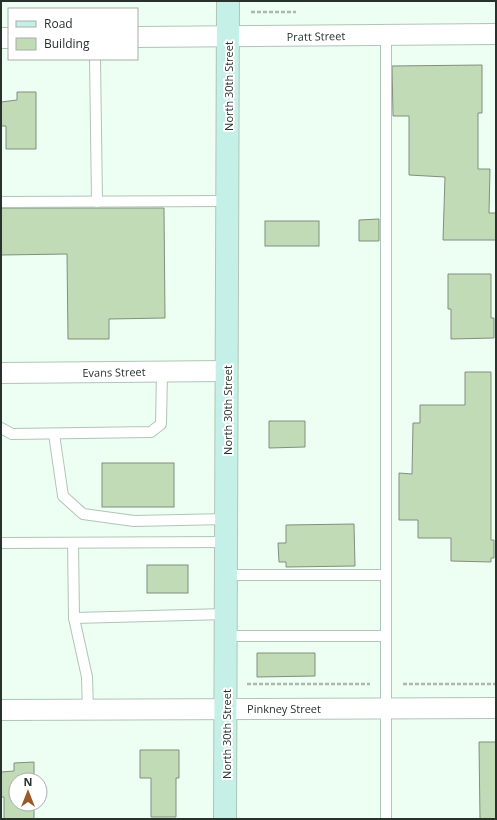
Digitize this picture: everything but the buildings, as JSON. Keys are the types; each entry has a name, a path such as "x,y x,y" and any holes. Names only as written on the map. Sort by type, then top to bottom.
{"main road":[{"name":"North 30th Street","path":"225,819 228,1"}],"street":[{"name":"Pratt Street","path":"138,37 496,34"},
{"name":"Evans Street","path":"1,373 227,371"},
{"name":"Pinkney Street","path":"1,710 385,707 496,708"}],"lane":[{"path":"386,35 386,819"},
{"path":"95,60 97,202"},
{"path":"1,202 227,201"},
{"path":"1,428 12,434 151,432 161,424 162,372"},
{"path":"54,434 63,496 83,514 134,521 226,519"},
{"path":"1,543 226,542"},
{"path":"73,543 74,618 88,677 88,710"},
{"path":"226,575 386,575"},
{"path":"74,618 226,614"},
{"path":"226,636 386,636"}],"path":[{"path":"226,684 496,684"}]}
